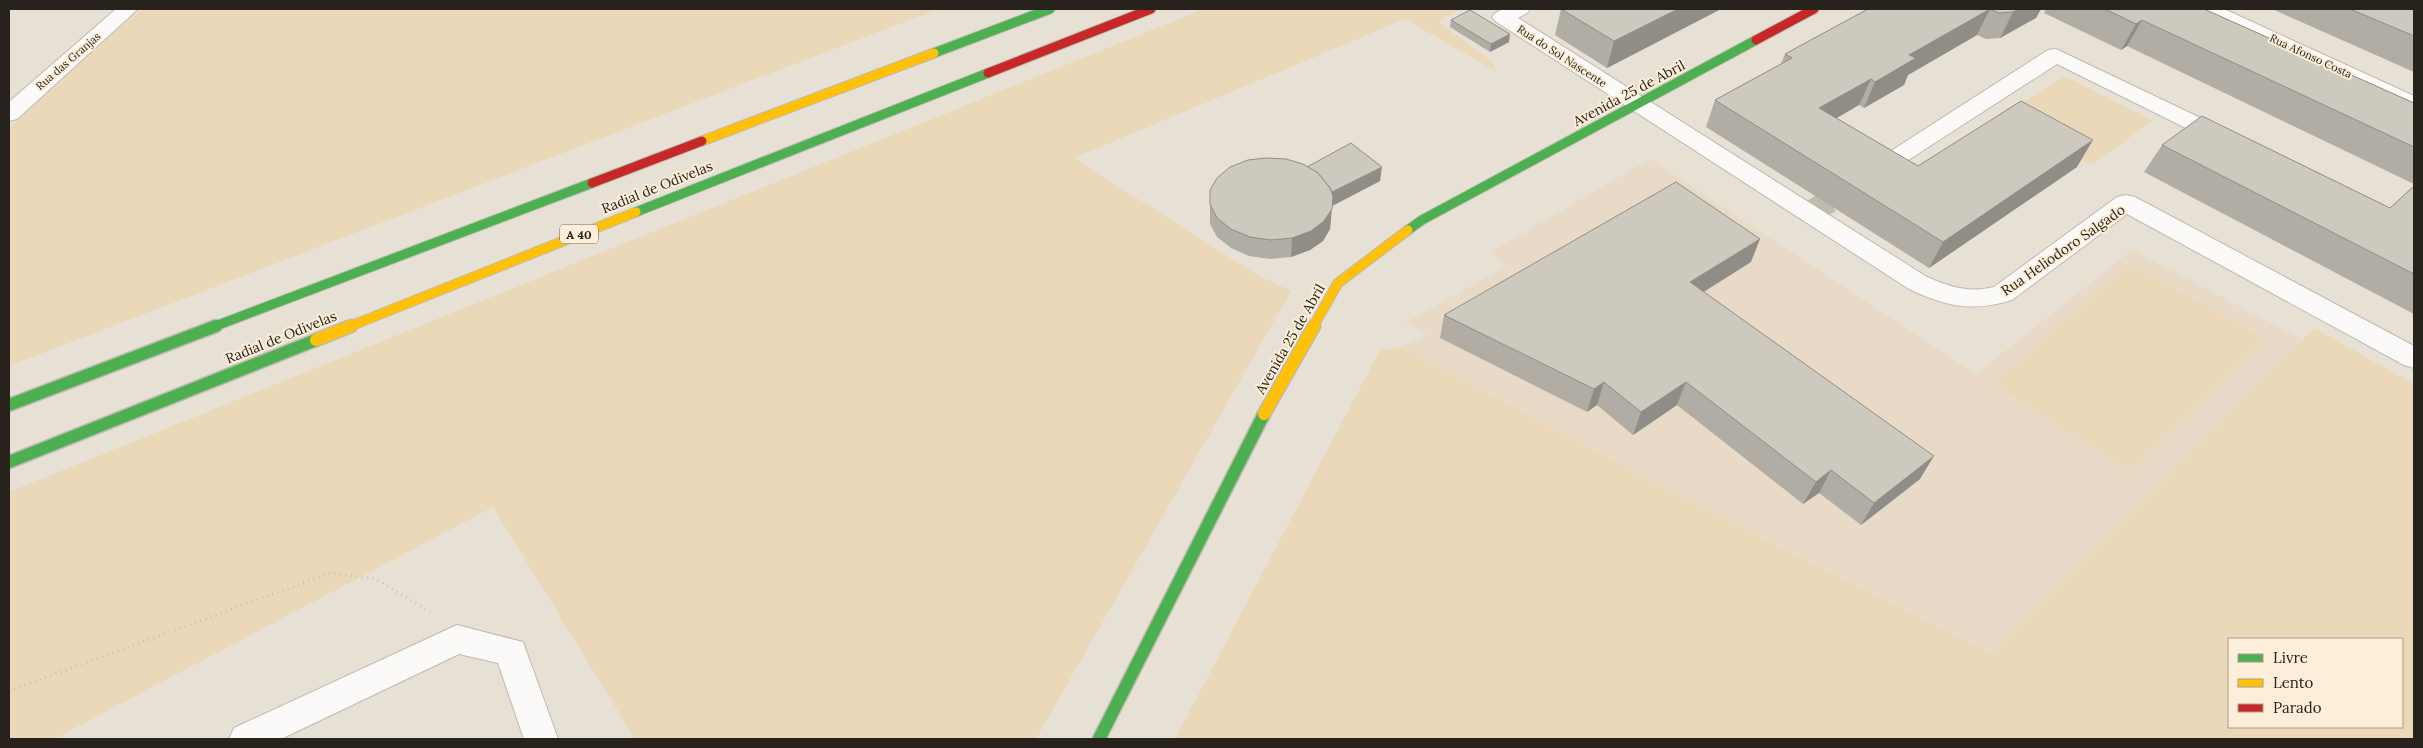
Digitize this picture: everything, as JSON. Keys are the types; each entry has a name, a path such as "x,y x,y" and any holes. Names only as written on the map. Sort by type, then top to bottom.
{"main road":[{"name":"Radial de Odivelas","path":"9,405 1050,9"},
{"name":"Radial de Odivelas","path":"9,462 630,214 1151,9"},
{"name":"Avenida 25 de Abril","path":"1099,739 1284,376 1338,283 1422,220 1639,105 1814,9"}],"street":[{"name":"Rua das Granjas","path":"9,114 128,9"},
{"name":"Rua do Sol Nascente","path":"1520,9 1502,17 1639,105"},
{"name":"Rua Afonso Costa","path":"2208,9 2414,104"},
{"path":"1874,172 2056,55 2244,148"},
{"name":"Rua Heliodoro Salgado","path":"1639,105 1918,283 1942,294 1966,301 1986,300 2003,294 2126,203 2414,358"},
{"path":"246,739 457,639 511,652 541,739"}],"path":[{"path":"9,691 330,573 376,579 435,616 457,639"}],"shaded area":[{"path":"143,9 938,9 9,366 9,129 92,51"},
{"path":"1204,9 1460,9 1438,22 1492,61 1497,72 1405,19 1074,158 1256,274 1291,291 1036,739 635,739 493,507 54,739 9,739 9,492"},
{"path":"2065,76 2153,121 2091,165 2002,116"},
{"path":"1650,159 1976,374 2132,250 2302,339 1991,654 1666,489 1402,347 1428,334 1405,323 1507,266 1491,252"},
{"path":"2132,265 2264,338 2130,470 1993,384"},
{"path":"2314,328 2414,384 2414,739 1175,739 1380,350 1402,347 1666,489 1991,654"}],"building":[{"path":"1561,9 1678,9 1614,41"},
{"path":"1868,9 1990,9 1909,55 1916,58 1875,82 1871,79 1819,108 1918,166 2021,101 2093,140 1943,242 1715,100 1792,58 1785,54"},
{"path":"1990,9 2019,9 2013,12 1999,13"},
{"path":"2105,9 2204,9 2414,103 2414,147 2142,20 2136,24"},
{"path":"2350,9 2414,9 2414,36"},
{"path":"1470,10 1510,34 1491,44 1451,20"},
{"path":"2202,116 2390,208 2414,186 2414,274 2162,145"},
{"path":"1351,143 1382,167 1332,192 1318,173 1307,167"},
{"path":"1266,158 1286,159 1303,164 1318,173 1330,188 1333,196 1332,209 1324,221 1311,231 1292,238 1271,240 1250,237 1231,229 1217,218 1210,204 1210,190 1217,178 1230,167 1248,160"},
{"path":"1676,182 1760,239 1690,282 1934,456 1874,503 1831,470 1816,482 1686,382 1641,412 1604,382 1594,389 1444,315"}],"tunnel":[{"path":"1809,214 1857,183"}],"traffic: fast":[{"path":"934,53 1050,9"},
{"path":"1408,230 1422,220 1756,40"},
{"path":"636,212 988,73"},
{"path":"9,405 592,183"},
{"path":"9,462 316,340"},
{"path":"1099,739 1264,414"}],"traffic: slow":[{"path":"702,141 934,53"},
{"path":"316,340 636,212"},
{"path":"1264,414 1338,283 1408,230"}],"traffic: jam":[{"path":"988,73 1151,9"},
{"path":"1756,40 1814,9"},
{"path":"592,183 702,141"}]}
